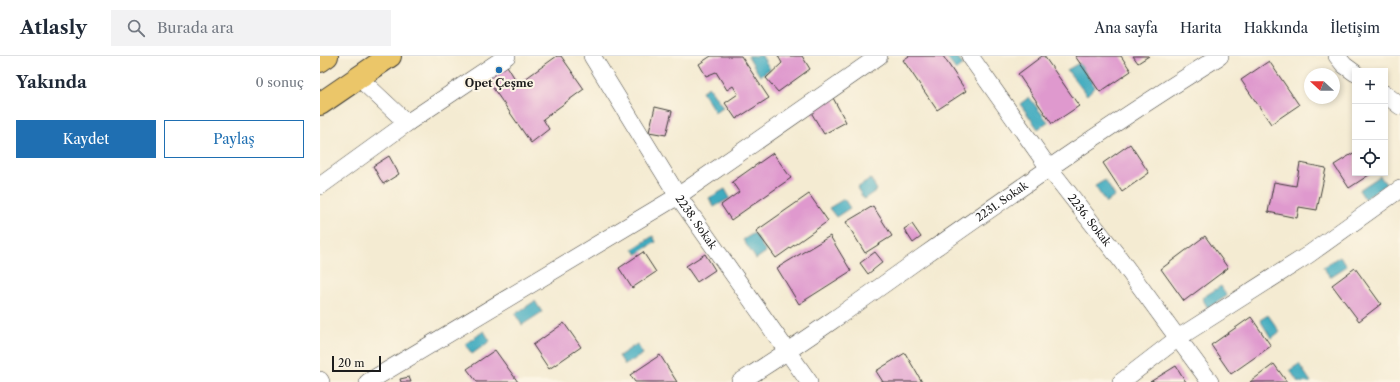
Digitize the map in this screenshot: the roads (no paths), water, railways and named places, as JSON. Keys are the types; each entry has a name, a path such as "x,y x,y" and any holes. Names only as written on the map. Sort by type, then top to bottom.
{"highway":[{"path":"320,61 327,56"},
{"path":"320,104 390,56"}],"street":[{"path":"320,186 407,123 507,56"},
{"name":"2238. Sokak","path":"592,56 678,196 809,382"},
{"path":"368,382 678,196 879,56"},
{"name":"2236. Sokak","path":"970,56 1049,168 1117,255 1210,382"},
{"name":"2231. Sokak","path":"740,382 788,352 1049,168 1168,88 1220,56"},
{"path":"1337,56 1344,65 1352,71"},
{"path":"358,78 407,123"},
{"path":"1388,96 1400,106"},
{"path":"1121,382 1178,338 1308,255 1400,189"}],"water":[{"path":"748,56 762,56 770,69 760,76"},
{"path":"945,56 956,56 963,65 956,70"},
{"path":"1079,63 1095,87 1087,95 1067,70"},
{"path":"709,87 723,107 715,112 702,91"},
{"path":"1029,97 1048,122 1038,129 1020,104"},
{"path":"1380,176 1386,184 1365,199 1359,190"},
{"path":"871,179 877,190 864,199 857,188"},
{"path":"1105,180 1115,196 1106,203 1095,186"},
{"path":"725,189 730,198 714,207 709,198"},
{"path":"844,199 850,208 836,217 829,208"},
{"path":"754,233 766,252 756,259 743,240"},
{"path":"653,236 656,242 637,254 633,249"},
{"path":"1340,256 1347,266 1330,277 1323,267"},
{"path":"1221,286 1227,296 1208,308 1202,298"},
{"path":"535,301 542,312 522,325 515,314"},
{"path":"1268,315 1280,332 1271,338 1260,320"},
{"path":"484,331 490,341 472,354 465,344"},
{"path":"637,344 643,354 625,365 619,356"},
{"path":"1299,364 1311,382 1298,382 1290,370"}],"place":[{"name":"Opet Çeşme","path":"499,70"}]}
